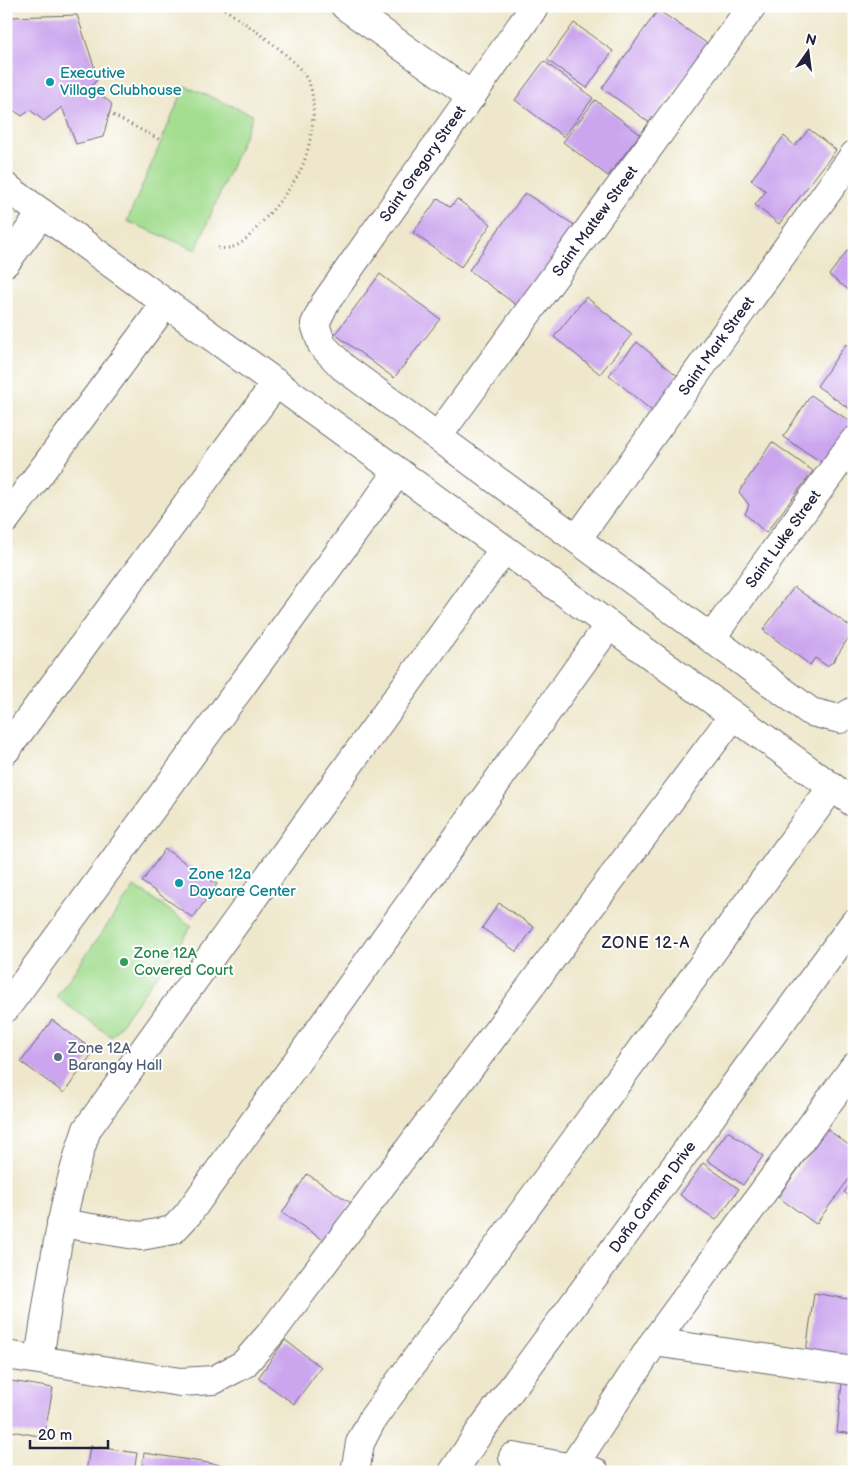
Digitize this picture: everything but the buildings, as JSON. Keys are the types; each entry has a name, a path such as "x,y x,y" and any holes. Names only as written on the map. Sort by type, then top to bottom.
{"street":[{"path":"345,6 472,96"},
{"name":"Saint Gregory Street","path":"438,436 343,367 322,345 314,324 343,277 535,6"},
{"name":"Saint Mattew Street","path":"438,436 752,6"},
{"name":"Saint Mark Street","path":"577,539 854,155"},
{"path":"6,187 854,803"},
{"path":"6,262 42,213"},
{"path":"6,519 166,303"},
{"path":"6,750 276,383"},
{"path":"438,436 811,712 840,719 854,711"},
{"name":"Saint Luke Street","path":"712,637 854,440"},
{"path":"6,1008 398,472"},
{"path":"39,1359 61,1223 74,1164 86,1129 504,549"},
{"path":"61,1223 141,1236 173,1230 188,1214 609,626"},
{"path":"6,1355 180,1382 214,1380 244,1364 272,1332 733,716"},
{"path":"355,1472 360,1443 373,1418 832,787"},
{"name":"Doña Carmen Drive","path":"452,1472 854,923"},
{"path":"513,1457 583,1470 654,1342 854,1067"},
{"path":"654,1342 854,1371"}],"path":[{"path":"43,6 48,10 48,6"},
{"path":"218,248 228,250 240,246 281,200 299,174 310,141 314,109 310,84 302,70 220,6"},
{"path":"109,113 162,141"}],"green space":[{"path":"185,86 253,115 196,250 127,221"},
{"name":"Zone 12A Covered Court","path":"135,886 192,926 112,1037 56,997"}],"place":[{"name":"Executive Village Clubhouse","path":"50,82"},
{"name":"Zone 12a Daycare Center","path":"179,883"},
{"name":"Zone 12A Covered Court","path":"124,962"},
{"name":"Zone 12A Barangay Hall","path":"58,1057"}],"district":[{"name":"ZONE 12-A","path":"646,943"}]}
